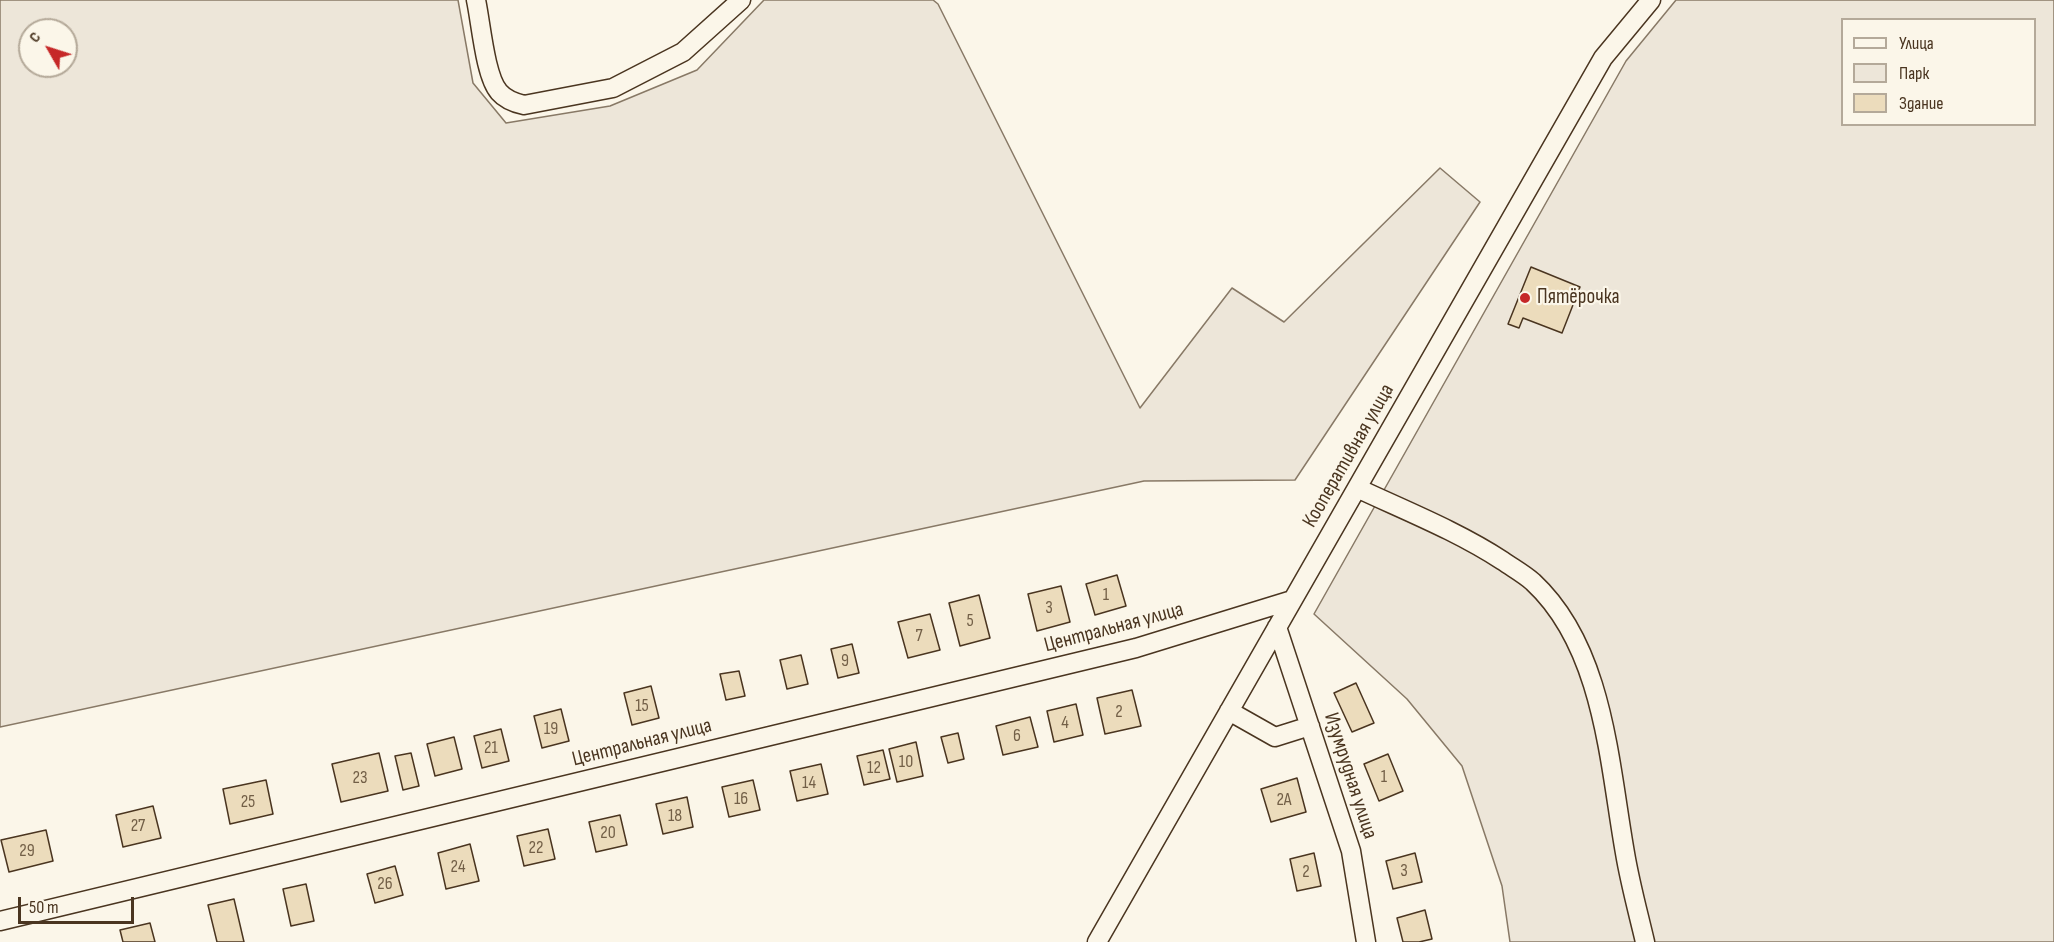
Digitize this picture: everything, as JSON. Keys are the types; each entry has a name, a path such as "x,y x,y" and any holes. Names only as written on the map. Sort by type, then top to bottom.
{"street":[{"path":"477,0 490,78 499,93 513,102 524,105 613,88 683,52 741,0"},
{"name":"Кооперативная улица","path":"1097,942 1603,58 1651,0"},
{"path":"1357,488 1481,547 1532,581 1556,607 1579,645 1590,675 1612,774 1625,854 1645,942"},
{"name":"Центральная улица","path":"0,921 1136,648 1292,600"},
{"name":"Изумрудная улица","path":"1277,627 1351,850 1366,942"},
{"path":"1229,711 1275,737 1310,726"}],"green space":[{"path":"0,0 458,0 473,83 506,123 610,106 697,70 764,0 933,0 938,4 1140,408 1232,288 1284,322 1440,168 1480,202 1295,480 1144,481 0,727"},
{"path":"1676,0 2054,0 2054,942 1510,942 1502,886 1462,766 1407,699 1314,614 1626,61"}],"building":[{"path":"1531,267 1580,287 1562,333 1523,318 1519,328 1508,324"},
{"path":"1117,575 1126,606 1095,615 1086,584"},
{"path":"1061,586 1070,622 1037,631 1028,594"},
{"path":"979,595 990,638 960,646 949,603"},
{"path":"930,614 940,650 908,658 898,622"},
{"path":"852,644 859,673 838,678 831,649"},
{"path":"801,655 808,684 787,689 780,660"},
{"path":"739,671 745,696 726,700 720,674"},
{"path":"1356,683 1374,723 1352,732 1334,693"},
{"path":"651,686 659,718 632,725 624,693"},
{"path":"1132,690 1141,726 1105,734 1097,698"},
{"path":"1076,704 1083,735 1054,742 1047,711"},
{"path":"561,709 569,741 542,748 534,716"},
{"path":"1030,717 1038,747 1003,755 996,726"},
{"path":"501,729 509,761 482,768 474,736"},
{"path":"958,733 964,759 948,763 941,737"},
{"path":"454,737 462,769 435,776 427,744"},
{"path":"916,742 923,776 897,782 889,749"},
{"path":"883,750 890,779 864,785 857,756"},
{"path":"379,753 388,791 341,802 332,764"},
{"path":"411,753 419,786 403,790 395,756"},
{"path":"1388,754 1403,791 1379,801 1364,764"},
{"path":"821,764 828,794 797,801 790,771"},
{"path":"1297,778 1306,812 1271,822 1261,789"},
{"path":"266,780 273,814 230,824 223,789"},
{"path":"753,780 760,810 729,817 722,787"},
{"path":"687,797 693,827 663,834 656,804"},
{"path":"153,806 161,838 123,847 116,815"},
{"path":"620,815 627,845 596,852 589,822"},
{"path":"548,829 555,859 524,866 517,836"},
{"path":"46,830 53,861 9,872 1,840"},
{"path":"470,844 479,881 446,889 438,853"},
{"path":"1314,853 1321,886 1297,891 1290,859"},
{"path":"1415,853 1422,882 1393,889 1386,861"},
{"path":"395,866 403,895 375,903 367,874"},
{"path":"306,884 314,921 291,926 283,889"},
{"path":"234,899 244,942 217,942 208,905"},
{"path":"1425,910 1432,939 1403,942 1397,918"},
{"path":"150,923 155,942 123,942 120,930"}],"place":[{"name":"Пятёрочка","path":"1525,298"}]}
